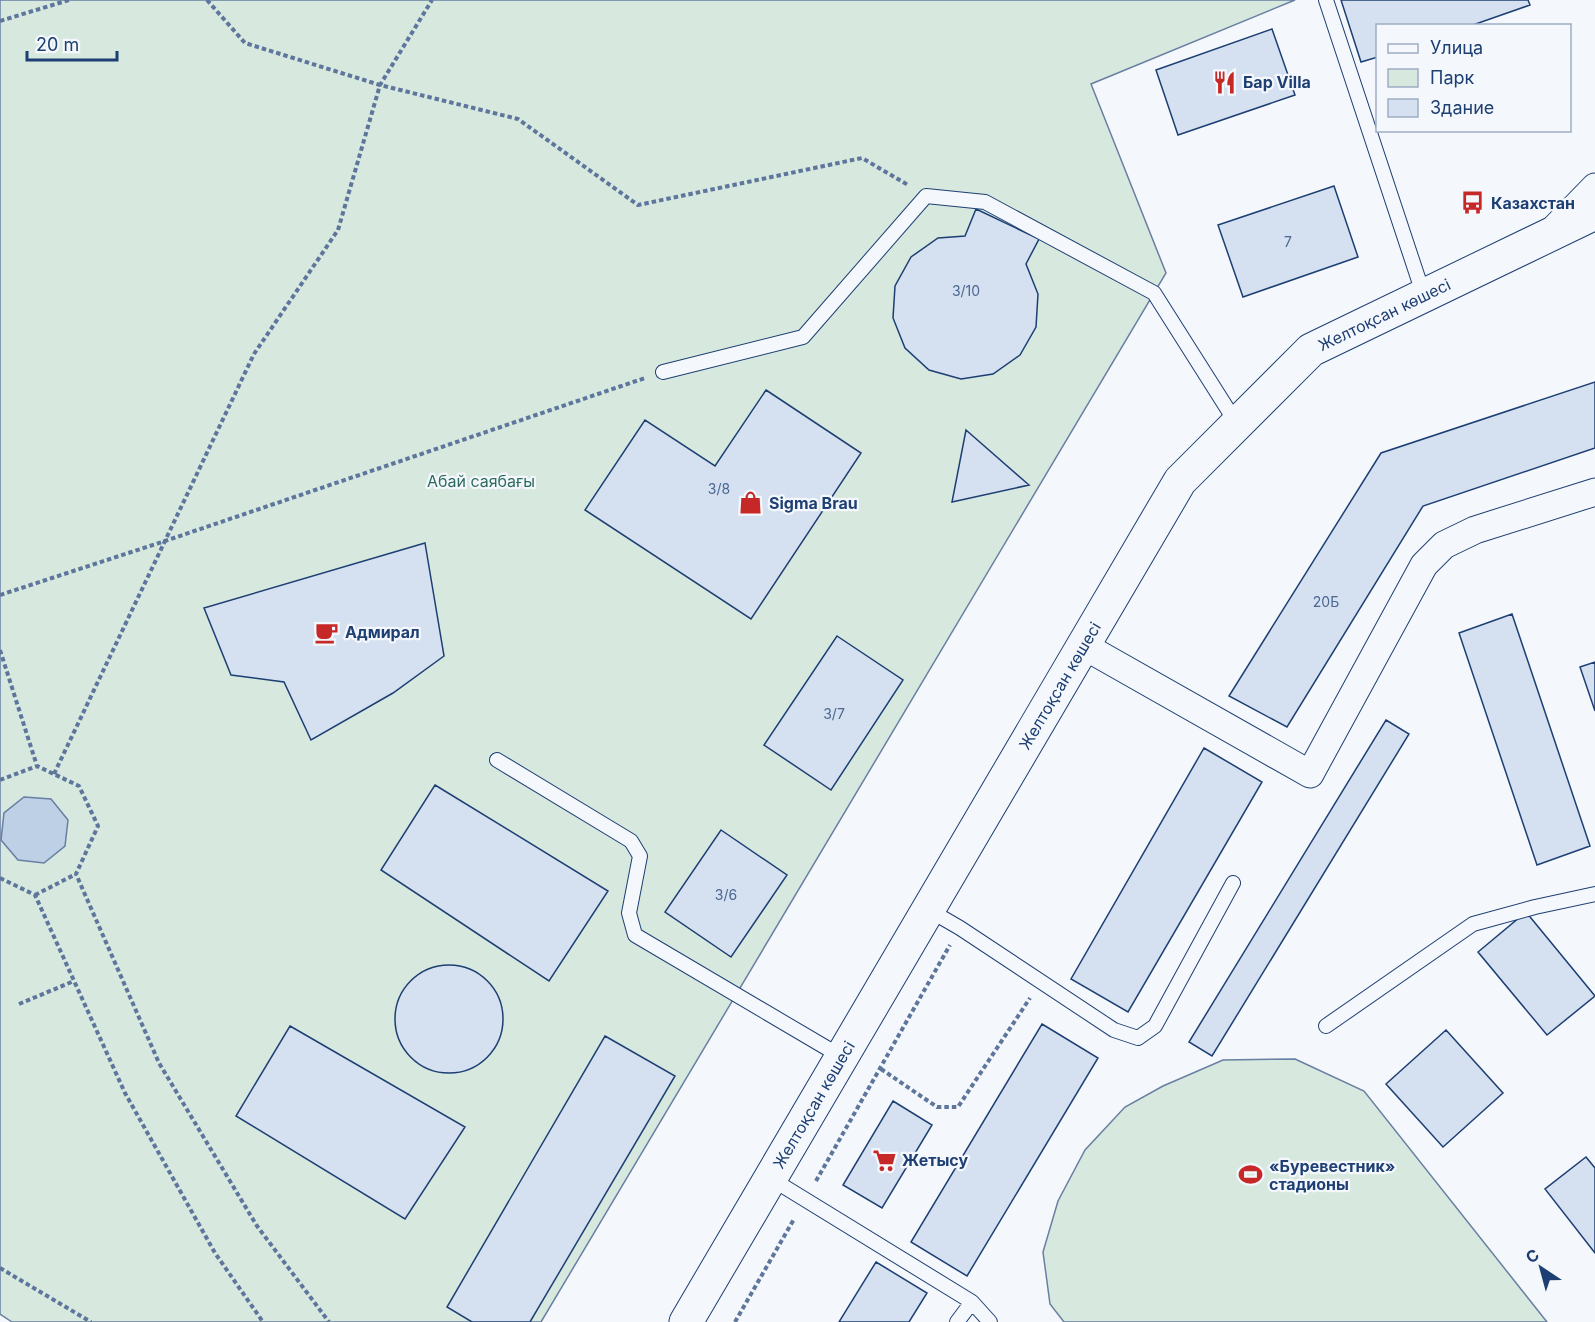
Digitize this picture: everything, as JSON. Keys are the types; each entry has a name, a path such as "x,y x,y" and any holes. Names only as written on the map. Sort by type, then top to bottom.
{"main road":[{"name":"Желтоқсан көшесі","path":"686,1322 1180,481 1311,350 1595,213"}],"street":[{"path":"1546,237 1595,187"},
{"path":"1084,646 1310,774 1424,565 1444,545 1475,530 1595,492"}],"lane":[{"path":"1326,0 1424,296"},
{"path":"663,372 803,337 926,196 985,202 1154,293 1237,424"},
{"path":"497,760 631,841 640,856 629,913 635,935 842,1057"},
{"path":"929,910 1114,1030 1138,1038 1155,1026 1233,882"},
{"path":"1326,1026 1473,924 1595,894"},
{"path":"770,1178 972,1302 990,1322"},
{"path":"957,1322 972,1302"}],"path":[{"path":"0,21 69,0"},
{"path":"207,0 244,43 380,85 518,119 638,205 861,158 926,196"},
{"path":"54,774 254,354 338,230 380,85 432,0"},
{"path":"0,595 663,372"},
{"path":"0,650 37,766"},
{"path":"0,780 37,766 80,786 98,826 76,874 35,895"},
{"path":"76,874 159,1063 257,1226 328,1322"},
{"path":"0,878 35,895 136,1113 215,1253 262,1322"},
{"path":"735,1322 960,928"},
{"path":"19,1004 74,981"},
{"path":"881,1069 937,1107 958,1107 1040,982"},
{"path":"0,1268 91,1322"}],"green space":[{"name":"Абай саябағы","path":"0,0 1295,0 1091,84 1166,273 541,1322 12,1322 0,1314"},
{"name":"«Буревестник» стадионы","path":"1295,1059 1364,1091 1547,1322 1064,1322 1050,1304 1043,1252 1058,1201 1085,1150 1125,1107 1163,1086 1223,1060"}],"water":[{"path":"24,797 51,799 68,820 65,846 44,863 18,860 1,840 4,813"}],"building":[{"path":"1341,0 1528,0 1530,5 1476,24 1376,24 1376,58 1361,62"},
{"name":"Бар Villa","path":"1272,29 1295,95 1178,135 1156,70"},
{"path":"1334,186 1358,257 1243,297 1218,225"},
{"path":"976,209 1039,239 1026,264 1038,294 1036,327 1020,355 993,374 961,379 929,370 905,348 893,318 895,286 911,257 938,238 965,236"},
{"path":"1595,382 1595,448 1423,506 1287,727 1229,696 1381,453"},
{"path":"766,390 861,453 751,619 585,510 645,420 715,466"},
{"path":"966,430 1029,485 952,502"},
{"name":"Адмирал","path":"425,543 444,656 393,693 311,740 284,682 231,675 204,608"},
{"path":"1512,614 1590,846 1537,865 1459,633"},
{"path":"837,636 903,680 831,790 764,745"},
{"path":"1595,662 1595,711 1580,667"},
{"path":"1386,720 1409,734 1212,1056 1189,1042"},
{"path":"1204,748 1262,782 1128,1012 1071,979"},
{"path":"435,785 608,891 549,981 381,870"},
{"path":"721,830 787,875 731,957 665,912"},
{"path":"1526,912 1595,996 1547,1035 1478,952"},
{"path":"449,965 470,969 487,981 499,998 503,1019 499,1040 487,1057 470,1069 449,1073 428,1069 411,1057 399,1040 395,1019 399,998 411,981 428,969"},
{"path":"1042,1024 1098,1058 967,1276 911,1242"},
{"path":"290,1026 465,1127 405,1219 236,1116"},
{"path":"1446,1030 1503,1093 1443,1147 1386,1084"},
{"path":"605,1036 675,1076 530,1322 472,1322 447,1307"},
{"path":"893,1101 932,1125 882,1208 843,1185"},
{"path":"1586,1157 1595,1168 1595,1253 1545,1189"},
{"path":"876,1262 927,1293 909,1322 839,1322"}],"place":[{"name":"Бар Villa","path":"1225,82"},
{"name":"Казахстан","path":"1473,203"},
{"name":"Sigma Brau","path":"751,503"},
{"name":"Адмирал","path":"327,632"},
{"name":"Жетысу","path":"884,1160"},
{"name":"«Буревестник» стадионы","path":"1251,1175"}]}
